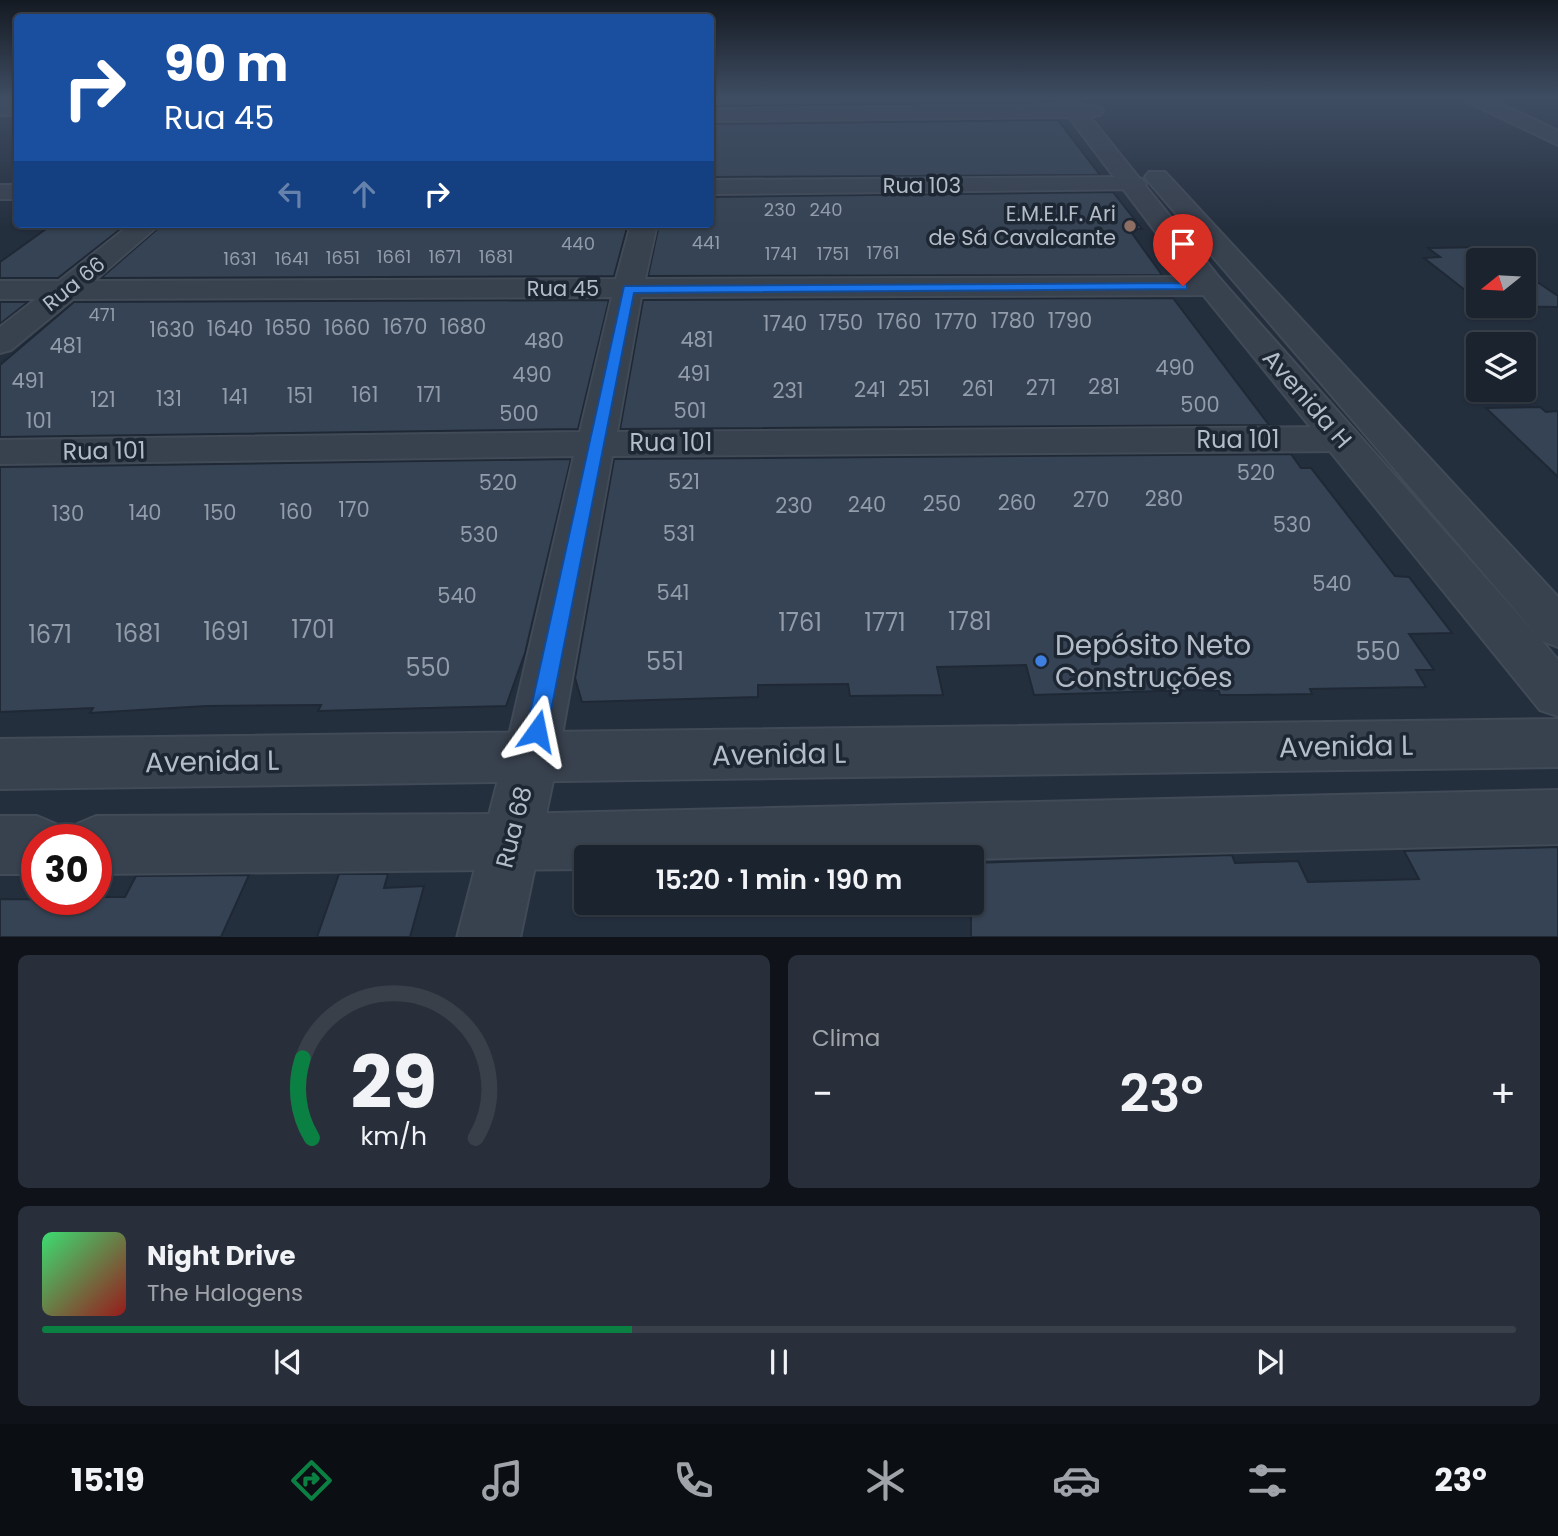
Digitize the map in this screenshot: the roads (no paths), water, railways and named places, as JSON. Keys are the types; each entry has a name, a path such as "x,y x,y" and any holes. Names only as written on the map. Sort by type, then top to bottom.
{"street":[{"name":"Avenida H","path":"1105,141 1133,184 1211,286 1558,695"},
{"name":"Avenida H","path":"1116,141 1245,278 1558,628"},
{"name":"Rua 103","path":"714,187 1133,184"},
{"name":"Rua 66","path":"0,343 142,228"},
{"name":"Rua 68","path":"488,937 531,757 643,228"},
{"name":"Rua 45","path":"0,289 1211,286"},
{"name":"Rua 101","path":"0,452 597,444 1342,439"},
{"name":"Avenida L","path":"0,764 1558,743"},
{"path":"112,845 510,842 1558,817"},
{"path":"0,845 21,845"}],"place":[{"name":"E.M.E.I.F. Ari de Sá Cavalcante","path":"1130,226"},
{"name":"Depósito Neto Construções","path":"1041,661"}]}
